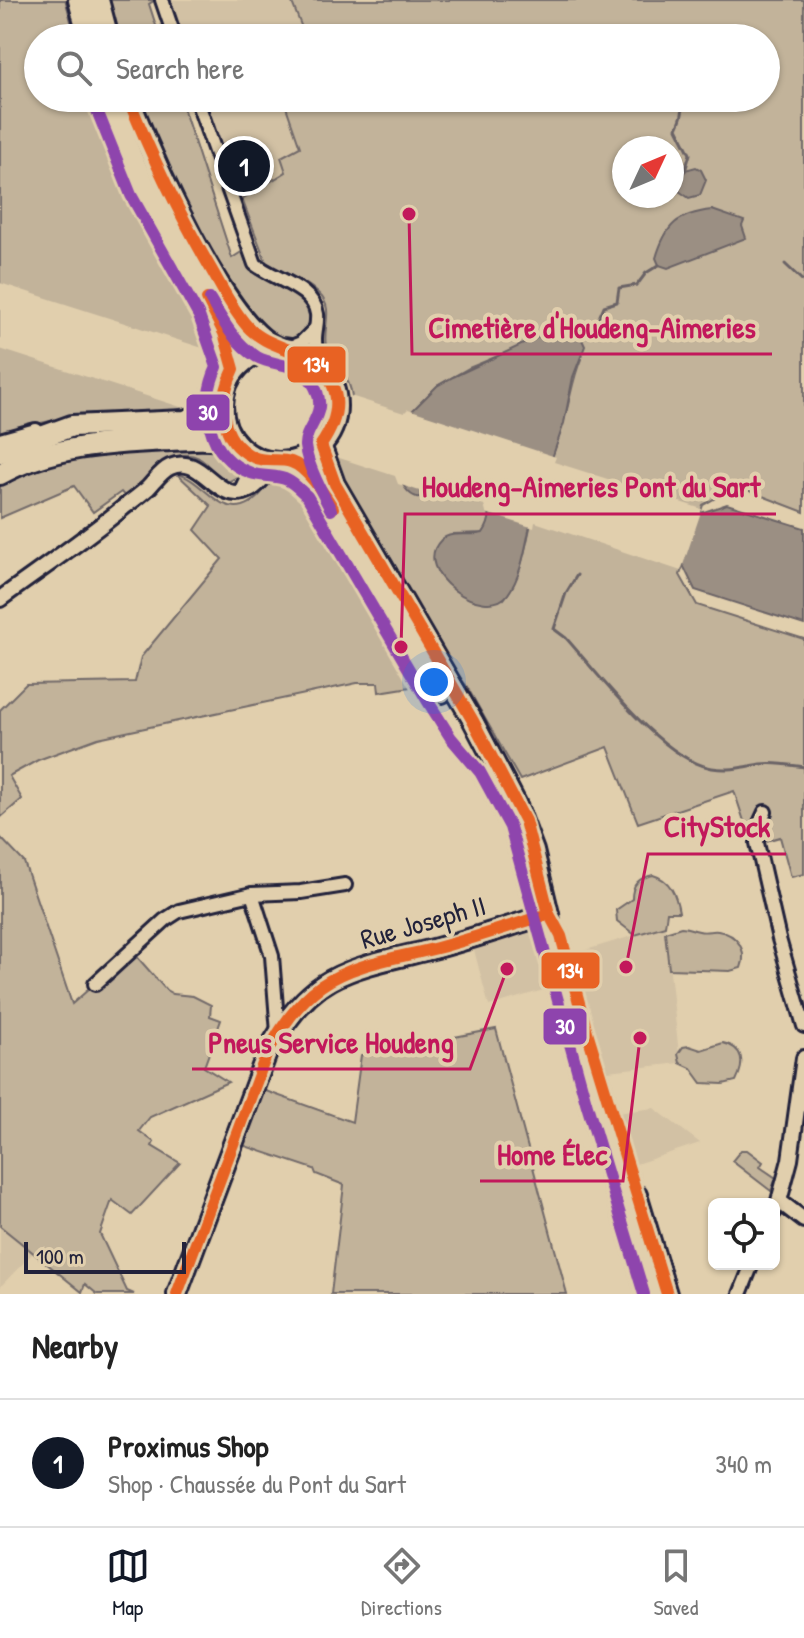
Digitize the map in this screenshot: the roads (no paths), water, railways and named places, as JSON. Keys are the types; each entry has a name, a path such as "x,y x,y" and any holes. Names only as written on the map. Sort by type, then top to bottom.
{"highway":[{"path":"79,0 85,24"},
{"path":"98,0 104,24"},
{"path":"114,112 158,213 223,328 234,369"},
{"path":"0,474 42,456 101,444 217,439 284,462 308,455 321,445 333,426 336,404 331,383 309,357 264,342 248,327 209,267 174,203 134,112"},
{"path":"243,450 223,421 222,402 228,379 234,369 253,354 282,348"},
{"path":"0,452 72,426 185,421 206,414 222,402"}],"main road":[{"path":"321,445 335,484 473,721 525,821 549,914 552,939 654,1294"},
{"path":"284,462 323,491 464,729 493,763"},
{"path":"549,914 561,936 667,1294"},
{"name":"Rue Joseph II","path":"177,1294 267,1053 278,1033 308,997 342,976 549,914"}],"street":[{"path":"162,0 170,24"},
{"path":"201,112 255,264 304,293 316,311 318,364"},
{"path":"282,348 301,343 315,329"},
{"path":"0,441 43,429 72,426"},
{"path":"241,492 251,471 243,450"},
{"path":"0,599 102,525 149,487 167,468 189,465 225,492 236,494 255,486 284,462"},
{"path":"765,812 759,825 757,843 779,939 804,1026"},
{"path":"95,984 179,911 252,894 301,892 345,885"},
{"path":"252,894 272,956 278,1033"},
{"path":"779,1198 790,1160 804,1058"},
{"path":"780,1209 804,1220"},
{"path":"740,1294 750,1270"}],"waterway":[{"path":"66,0 72,24"},
{"path":"100,112 136,199 215,342"},
{"path":"682,112 677,128 690,154 685,171"},
{"path":"785,264 804,282"},
{"path":"578,331 586,322 598,320 604,306 617,302 619,288 637,285 646,273 659,265"},
{"path":"577,575 566,593 554,629 566,638 633,714 673,750 693,762 712,768 731,769 772,763 804,767"}],"place":[{"name":"Proximus Shop","path":"244,166"},
{"name":"Cimetière d'Houdeng-Aimeries","path":"409,214"},
{"name":"Houdeng-Aimeries Pont du Sart","path":"401,647"},
{"name":"CityStock","path":"626,967"},
{"name":"Pneus Service Houdeng","path":"507,969"},
{"name":"Home Élec","path":"640,1038"}]}
